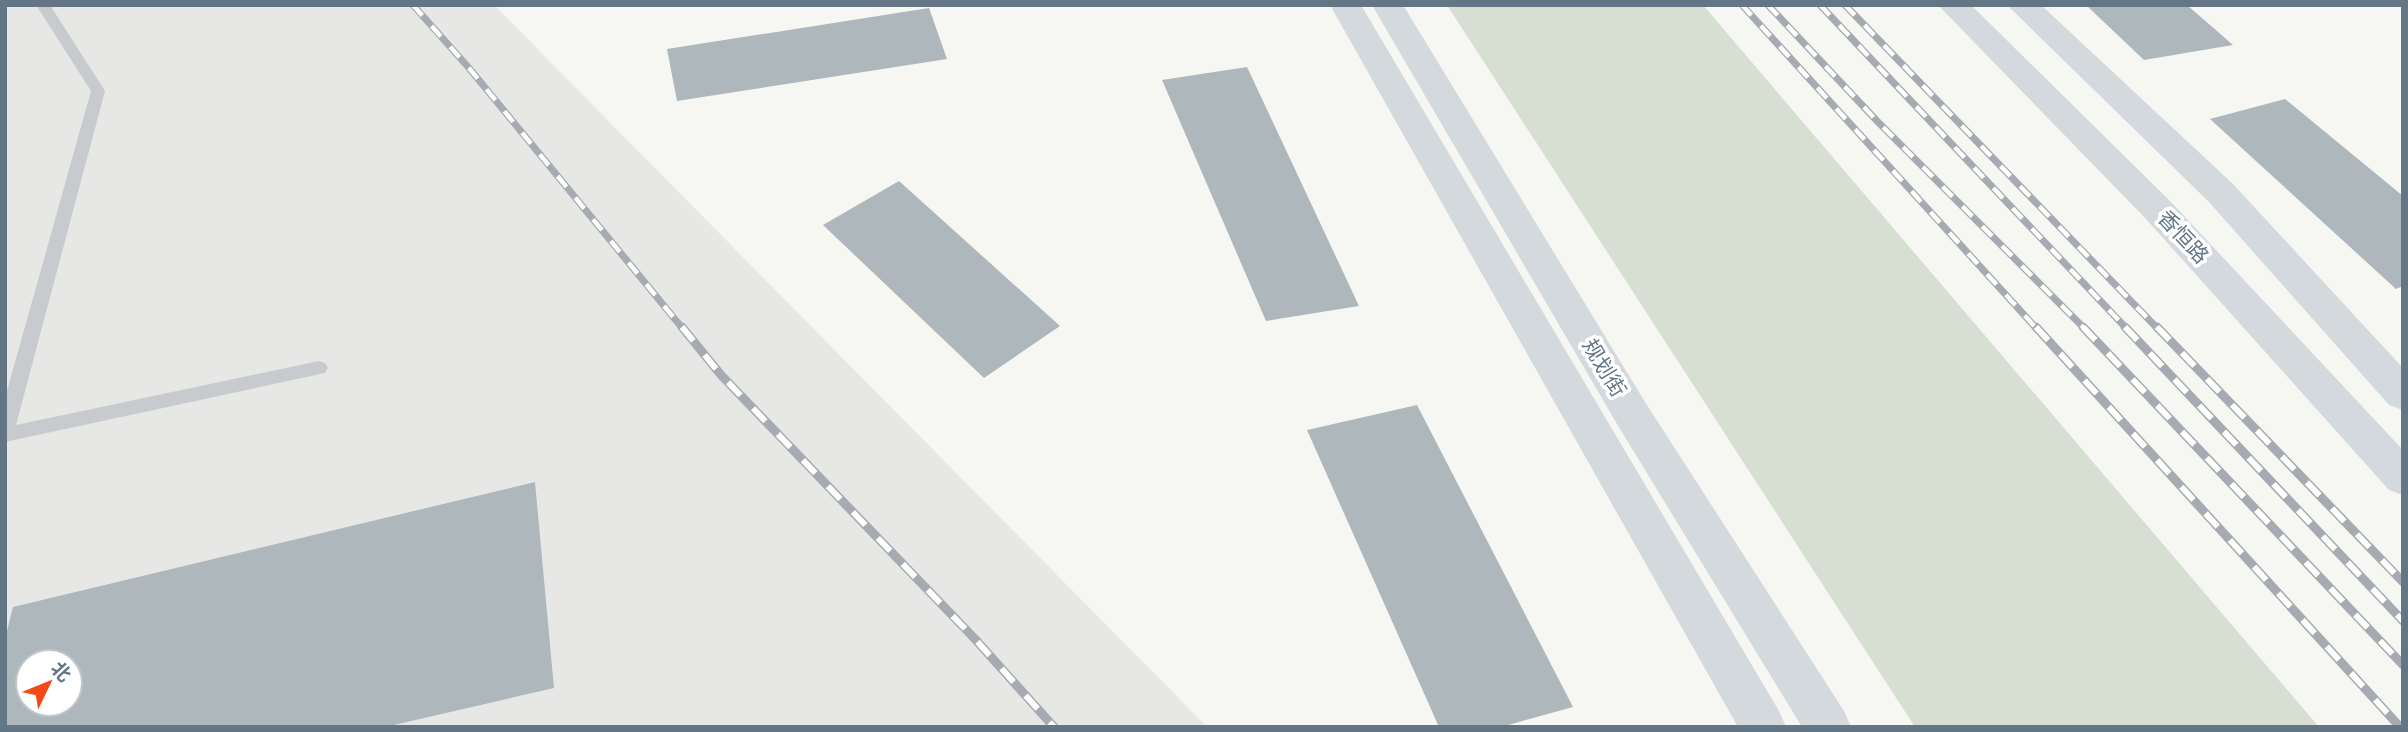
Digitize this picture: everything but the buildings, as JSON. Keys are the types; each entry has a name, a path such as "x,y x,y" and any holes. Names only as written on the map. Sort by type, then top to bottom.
{"main road":[{"name":"规划街","path":"1345,5 1763,727"},
{"name":"规划街","path":"1387,5 1631,413 1828,727"},
{"name":"香恒路","path":"1953,5 2159,211 2403,478"},
{"path":"2022,5 2221,193 2403,394"}],"lane":[{"path":"43,5 98,91 5,433 320,368"}],"shaded area":[{"path":"5,5 494,5 1207,727 5,727"},
{"path":"1447,5 1703,5 2319,727 1915,727"}],"railway":[{"path":"413,5 469,68 683,329"},
{"path":"1742,5 2037,329"},
{"path":"1768,5 1878,122 2083,327"},
{"path":"1820,5 2127,329"},
{"path":"1845,5 2158,329"},
{"path":"682,327 721,375 975,639 1054,727"},
{"path":"2036,327 2400,727"},
{"path":"2083,327 2403,665"},
{"path":"2125,327 2403,621"},
{"path":"2157,327 2403,582"}]}
